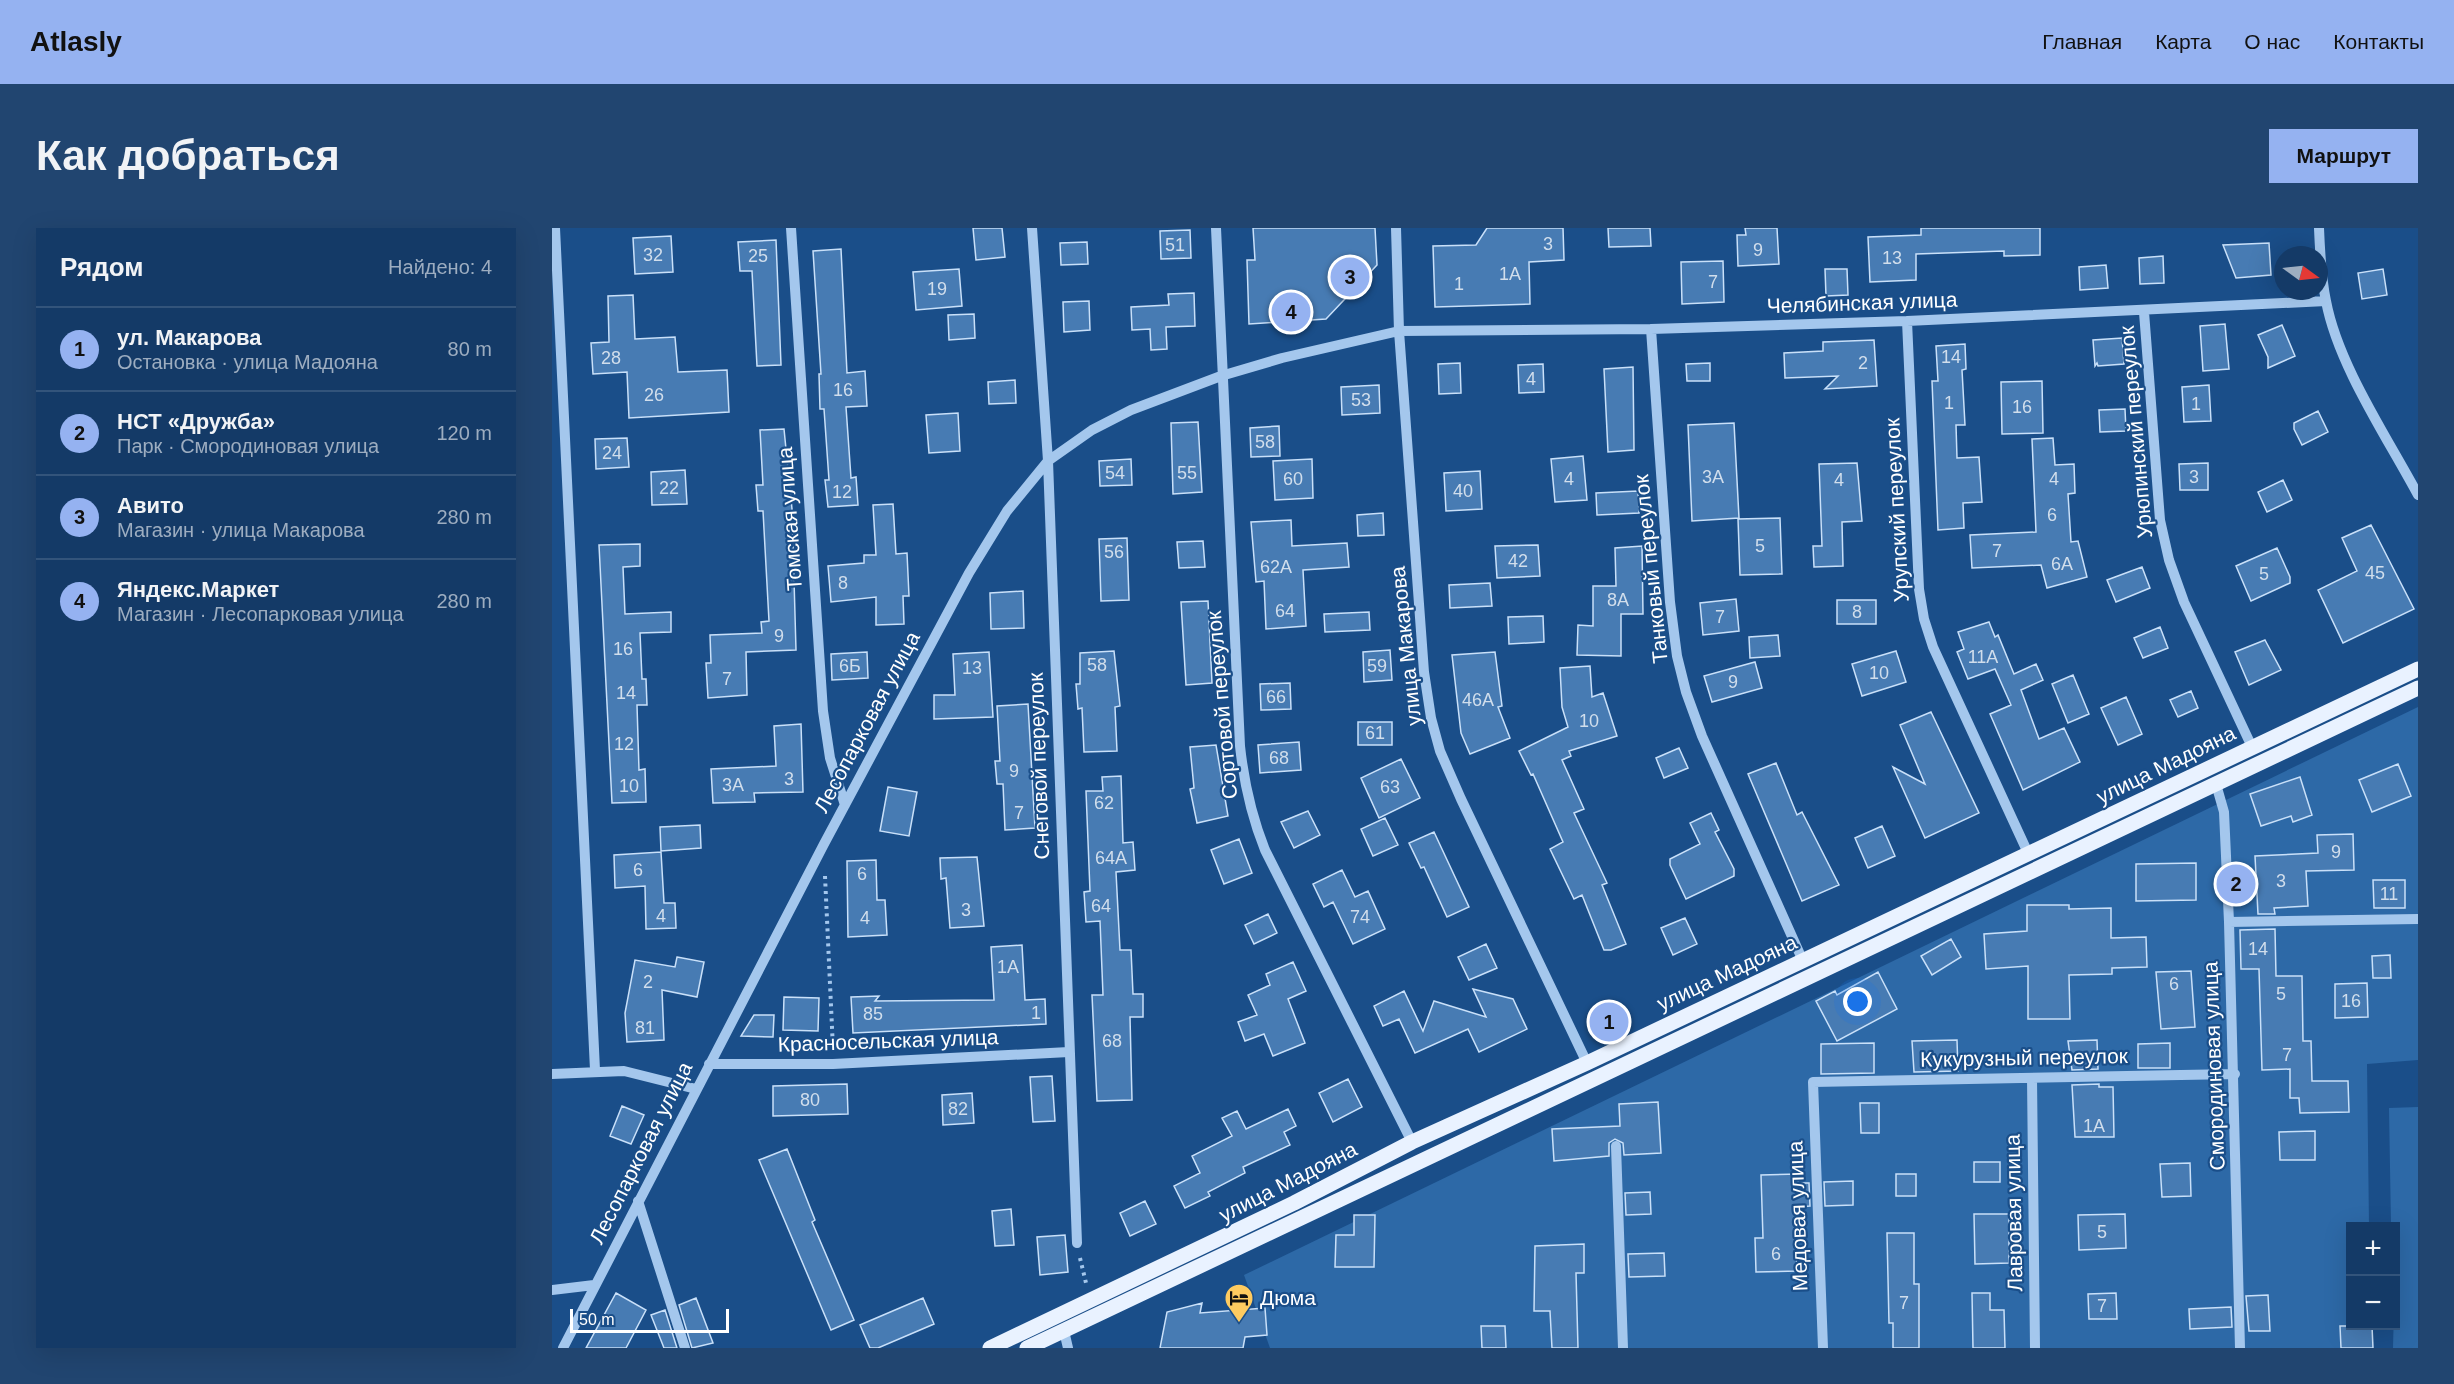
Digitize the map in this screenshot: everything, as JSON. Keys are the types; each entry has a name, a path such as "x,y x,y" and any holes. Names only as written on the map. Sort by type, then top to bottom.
{"main road":[{"name":"улица Мадояна","path":"990,1348 1294,1203 1412,1142 1587,1063 2418,669"},
{"name":"улица Мадояна","path":"1027,1348 1406,1166 2418,688"}],"street":[{"path":"555,228 595,1070"},
{"name":"Томская улица","path":"790,228 823,711 830,758 845,805"},
{"name":"Снеговой переулок","path":"1032,228 1048,461 1077,1243"},
{"name":"Сортовой переулок","path":"1216,228 1221,376 1240,746 1252,817 1265,850 1412,1142"},
{"name":"улица Макарова","path":"1396,228 1399,331 1424,672 1431,718 1440,751 1461,799 1587,1063"},
{"path":"2319,228 2326,301 2346,360 2418,495"},
{"name":"Челябинская улица","path":"1399,331 1651,329 1907,321 2144,312 2326,301"},
{"name":"Урюпинский переулок","path":"2144,312 2160,520 2169,560 2184,603 2252,747"},
{"name":"Урупский переулок","path":"1907,321 1919,589 1924,619 1933,647 2028,853"},
{"name":"Танковый переулок","path":"1651,329 1670,602 1677,656 1686,692 1702,736 1803,961"},
{"name":"Лесопарковая улица","path":"563,1348 824,844 969,573 1007,511 1048,461 1092,430 1131,410 1221,376 1282,358 1399,331"},
{"name":"Смородиновая улица","path":"2216,784 2224,812 2229,922 2235,1074 2240,1348"},
{"path":"2229,922 2418,919"},
{"name":"Красносельская улица","path":"709,1064 833,1064 1069,1052"},
{"path":"552,1074 595,1070 652,1076 696,1089"},
{"name":"Кукурузный переулок","path":"1813,1082 2235,1074"},
{"name":"Лавровая улица","path":"2032,1078 2035,1348"},
{"name":"Медовая улица","path":"1813,1082 1822,1348"},
{"path":"1616,1146 1623,1348"},
{"path":"638,1201 685,1348"},
{"path":"552,1290 594,1285"},
{"path":"1064,1331 1068,1348"}],"path":[{"path":"824,844 833,1064"},
{"path":"1077,1243 1090,1301"}],"shaded area":[{"path":"2418,707 2418,1060 2367,1064 2369,1222 2346,1222 2346,1330 2371,1330 2372,1348 1270,1348 1244,1275"},
{"path":"2418,1107 2418,1348 2393,1348 2393,1330 2400,1330 2400,1222 2391,1222 2389,1108"}],"building":[{"path":"973,228 1002,228 1005,257 976,260"},
{"path":"1253,228 1375,228 1377,265 1326,319 1249,324 1247,260 1255,260"},
{"path":"1487,228 1563,228 1564,260 1529,262 1530,304 1435,307 1433,246 1476,245"},
{"path":"1608,228 1650,228 1651,246 1609,247"},
{"path":"1745,228 1777,228 1779,264 1738,266 1737,235 1746,235"},
{"path":"1921,228 2040,228 2040,255 2004,256 2004,251 1916,254 1916,280 1870,282 1868,237 1921,235"},
{"path":"1190,230 1191,258 1161,259 1160,231"},
{"path":"671,236 673,272 635,274 633,238"},
{"path":"776,240 781,365 757,366 752,271 740,271 738,242"},
{"path":"1087,242 1088,264 1061,265 1060,243"},
{"path":"2269,243 2271,275 2236,278 2223,245"},
{"path":"841,249 847,373 865,371 867,406 846,407 851,478 856,477 858,505 828,507 825,480 829,480 824,409 820,409 819,374 821,374 813,251"},
{"path":"2163,256 2164,283 2140,284 2139,258"},
{"path":"1723,261 1724,302 1682,304 1681,262"},
{"path":"2106,265 2108,288 2080,290 2079,267"},
{"path":"959,269 962,306 916,310 913,272"},
{"path":"1825,269 1847,269 1848,295 1826,296"},
{"path":"2383,269 2387,295 2362,299 2358,273"},
{"path":"1194,293 1195,326 1166,327 1167,349 1151,350 1150,329 1132,330 1131,307 1169,305 1168,294"},
{"path":"633,295 635,339 675,337 678,372 727,370 729,412 629,418 627,372 593,374 591,343 609,342 608,296"},
{"path":"1089,301 1090,330 1064,332 1063,302"},
{"path":"974,314 975,338 949,340 948,315"},
{"path":"2225,324 2229,369 2203,371 2200,326"},
{"path":"2282,325 2295,356 2268,368 2268,357 2258,335"},
{"path":"2122,338 2124,364 2098,366 2097,363 2095,366 2093,340"},
{"path":"1874,340 1877,386 1825,389 1838,376 1785,378 1784,353 1823,351 1823,342"},
{"path":"1965,344 1966,369 1962,370 1965,425 1956,425 1957,458 1979,457 1982,502 1963,503 1964,528 1938,530 1932,381 1938,381 1936,346"},
{"path":"1460,363 1461,393 1439,394 1438,364"},
{"path":"1710,363 1710,381 1687,381 1686,364"},
{"path":"1543,364 1544,392 1519,393 1518,365"},
{"path":"1633,367 1634,450 1608,452 1604,369"},
{"path":"1015,380 1016,403 989,404 988,382"},
{"path":"2042,381 2043,433 2002,434 2001,382"},
{"path":"1379,385 1380,413 1342,415 1341,387"},
{"path":"2209,385 2211,421 2184,422 2182,387"},
{"path":"2125,409 2126,431 2100,432 2099,410"},
{"path":"2318,411 2328,432 2302,445 2294,429 2294,423"},
{"path":"958,413 960,451 929,453 926,415"},
{"path":"1198,422 1202,492 1173,494 1171,423"},
{"path":"1734,423 1739,518 1692,521 1688,425"},
{"path":"1279,426 1280,456 1251,457 1250,428"},
{"path":"784,429 792,509 796,650 746,652 747,695 708,698 706,663 711,663 710,635 762,633 761,622 769,621 763,511 758,511 756,485 763,485 760,430"},
{"path":"627,438 629,467 596,469 595,439"},
{"path":"2053,438 2055,465 2074,464 2075,493 2068,494 2071,542 2078,541 2087,577 2047,588 2041,565 1972,568 1970,535 2036,532 2032,439"},
{"path":"1583,456 1587,500 1555,502 1551,459"},
{"path":"1131,459 1132,485 1100,486 1099,461"},
{"path":"1312,459 1313,498 1275,500 1273,461"},
{"path":"1857,463 1862,521 1842,522 1843,566 1814,567 1813,546 1822,546 1819,464"},
{"path":"2208,463 2208,490 2180,490 2179,464"},
{"path":"685,470 687,504 652,505 651,472"},
{"path":"1480,471 1482,509 1446,511 1444,473"},
{"path":"2283,480 2292,500 2267,512 2258,492"},
{"path":"1638,491 1639,513 1597,515 1596,493"},
{"path":"893,504 896,554 907,553 909,596 903,596 904,624 876,625 876,597 831,602 828,566 864,563 864,555 876,555 873,505"},
{"path":"1383,513 1384,535 1358,536 1357,515"},
{"path":"1780,518 1782,574 1740,575 1738,519"},
{"path":"1291,520 1292,546 1347,543 1349,567 1303,570 1306,626 1266,629 1264,581 1256,582 1251,522"},
{"path":"2371,525 2414,609 2343,643 2318,590 2357,571 2342,538"},
{"path":"1127,538 1129,600 1101,601 1099,539"},
{"path":"1203,541 1205,567 1179,568 1177,542"},
{"path":"640,544 640,566 623,567 625,614 671,612 671,632 640,633 642,679 646,679 647,705 637,705 639,770 645,769 646,802 612,803 599,545"},
{"path":"1538,545 1540,576 1497,578 1495,546"},
{"path":"1642,546 1643,614 1621,614 1621,656 1577,655 1578,625 1593,626 1593,586 1616,586 1615,548"},
{"path":"2277,548 2290,577 2290,583 2251,601 2236,566"},
{"path":"2142,567 2150,588 2116,602 2107,580"},
{"path":"1490,583 1492,606 1450,608 1449,585"},
{"path":"1023,591 1024,628 991,629 990,593"},
{"path":"1736,599 1739,631 1703,635 1700,603"},
{"path":"1837,600 1876,600 1876,624 1837,624"},
{"path":"1208,601 1212,683 1186,685 1181,602"},
{"path":"1369,612 1370,630 1325,632 1324,614"},
{"path":"1543,616 1544,642 1509,644 1508,617"},
{"path":"1989,622 1995,637 1998,635 2014,674 2036,664 2043,680 2021,690 2039,739 2064,728 2080,762 2023,790 1990,714 2011,705 1995,669 1968,679 1957,652 1964,649 1958,632"},
{"path":"2160,627 2168,648 2143,658 2134,638"},
{"path":"1778,635 1780,656 1750,658 1749,637"},
{"path":"2265,640 2281,670 2249,685 2235,652"},
{"path":"1390,650 1392,680 1364,682 1363,652"},
{"path":"1114,651 1120,706 1115,707 1117,751 1084,752 1082,708 1078,709 1076,684 1080,684 1080,653"},
{"path":"1896,651 1906,682 1862,696 1852,664"},
{"path":"867,652 868,678 832,680 831,654"},
{"path":"989,652 993,717 934,719 934,695 955,695 953,654"},
{"path":"1495,652 1502,706 1498,707 1510,738 1470,754 1461,733 1452,655"},
{"path":"1755,662 1762,688 1712,702 1704,676"},
{"path":"1590,666 1592,697 1603,693 1617,736 1569,751 1571,756 1562,760 1584,809 1574,813 1607,883 1602,885 1626,944 1611,950 1604,950 1582,895 1574,899 1550,849 1563,842 1533,774 1531,775 1519,751 1568,727 1562,707 1560,668"},
{"path":"2073,675 2089,714 2068,723 2052,684"},
{"path":"1290,683 1291,709 1261,710 1260,684"},
{"path":"2191,691 2198,708 2178,717 2170,700"},
{"path":"2126,697 2142,734 2118,745 2101,708"},
{"path":"1028,704 1035,828 1005,830 1003,784 997,784 995,761 1000,761 997,706"},
{"path":"1931,712 1979,813 1925,838 1893,767 1925,784 1900,725"},
{"path":"1358,722 1392,722 1392,745 1358,745"},
{"path":"801,724 803,792 754,793 755,802 713,803 711,769 776,766 774,726"},
{"path":"1299,742 1301,770 1260,773 1258,745"},
{"path":"1216,745 1228,816 1197,823 1190,789 1194,788 1190,747"},
{"path":"1679,748 1688,768 1664,778 1656,758"},
{"path":"1401,759 1420,798 1379,818 1361,778"},
{"path":"1776,763 1797,815 1802,812 1839,885 1802,901 1748,774"},
{"path":"2398,764 2411,796 2372,812 2359,780"},
{"path":"1121,776 1123,843 1133,842 1135,870 1116,872 1120,950 1131,950 1133,994 1143,994 1143,1017 1130,1017 1132,1100 1097,1101 1092,995 1103,995 1100,921 1086,922 1084,892 1090,891 1086,791 1103,791 1102,777"},
{"path":"2300,777 2312,815 2293,822 2291,816 2261,826 2250,794"},
{"path":"888,787 917,792 909,836 880,831"},
{"path":"1308,811 1320,835 1294,848 1281,822"},
{"path":"1711,813 1719,830 1715,832 1734,869 1734,876 1686,899 1670,865 1670,859 1700,844 1690,823"},
{"path":"1385,818 1398,845 1373,856 1361,829"},
{"path":"700,825 701,848 661,851 660,827"},
{"path":"1882,826 1895,856 1868,868 1855,838"},
{"path":"1434,832 1469,907 1447,917 1424,867 1421,868 1409,843"},
{"path":"2353,834 2354,870 2306,871 2308,906 2274,908 2275,914 2258,914 2255,856 2318,853 2317,835"},
{"path":"1239,839 1252,873 1224,884 1211,850"},
{"path":"661,852 664,903 675,903 676,928 646,929 645,886 615,888 614,855"},
{"path":"977,857 984,926 950,928 946,878 941,879 940,858"},
{"path":"876,860 877,900 885,900 887,935 848,937 847,861"},
{"path":"2196,863 2196,900 2136,901 2136,864"},
{"path":"1342,870 1355,897 1368,891 1385,929 1353,944 1333,902 1324,907 1313,884"},
{"path":"2373,880 2405,880 2405,908 2374,908"},
{"path":"2027,905 2069,905 2069,909 2111,908 2111,938 2146,937 2147,967 2112,968 2112,974 2069,975 2070,1019 2028,1019 2028,966 1986,969 1984,934 2027,931"},
{"path":"1268,914 1277,933 1254,944 1245,925"},
{"path":"1685,918 1697,944 1673,955 1661,928"},
{"path":"2275,929 2276,976 2302,976 2303,1041 2311,1041 2312,1081 2348,1081 2349,1112 2300,1113 2299,1098 2290,1098 2290,1069 2262,1070 2259,969 2241,969 2240,930"},
{"path":"1951,939 1961,957 1932,975 1921,956"},
{"path":"1486,944 1497,968 1469,980 1458,957"},
{"path":"1022,945 1025,1000 1045,999 1046,1024 853,1033 851,997 879,996 875,1001 994,1000 991,947"},
{"path":"2390,955 2391,978 2373,978 2372,956"},
{"path":"677,957 704,962 697,997 662,990 664,1040 627,1042 625,1013 635,960 675,967"},
{"path":"1293,962 1306,991 1288,999 1305,1043 1273,1056 1264,1034 1245,1041 1238,1022 1257,1015 1248,995 1270,985 1266,974"},
{"path":"2191,971 2195,1027 2161,1029 2156,972"},
{"path":"1878,972 1897,1009 1837,1041 1816,1001 1835,991 1837,995"},
{"path":"2367,983 2368,1017 2335,1018 2335,984"},
{"path":"1473,989 1513,999 1527,1029 1479,1052 1468,1029 1415,1053 1399,1019 1383,1026 1374,1006 1404,991 1423,1031 1434,1001 1486,1017"},
{"path":"784,997 819,998 818,1031 783,1030"},
{"path":"754,1015 774,1015 773,1037 741,1036"},
{"path":"1957,1040 1958,1071 1914,1072 1912,1041"},
{"path":"2097,1040 2098,1069 2072,1070 2068,1041"},
{"path":"1874,1043 1874,1073 1821,1074 1821,1044"},
{"path":"2170,1043 2170,1068 2138,1068 2138,1044"},
{"path":"1052,1076 1055,1121 1033,1122 1030,1077"},
{"path":"1348,1079 1362,1107 1333,1122 1319,1093"},
{"path":"847,1084 848,1114 773,1116 773,1086"},
{"path":"2099,1084 2099,1087 2113,1087 2114,1137 2075,1137 2072,1085"},
{"path":"972,1093 974,1123 943,1125 942,1095"},
{"path":"1658,1102 1661,1153 1624,1155 1623,1143 1615,1139 1609,1143 1609,1156 1554,1161 1552,1129 1620,1126 1619,1104"},
{"path":"1860,1103 1879,1103 1879,1133 1861,1133"},
{"path":"622,1106 644,1115 631,1144 610,1136"},
{"path":"1288,1109 1296,1126 1284,1132 1290,1145 1243,1167 1245,1173 1208,1192 1210,1196 1185,1208 1174,1186 1200,1173 1192,1156 1232,1136 1222,1118 1237,1111 1246,1129"},
{"path":"2315,1131 2315,1160 2280,1160 2279,1132"},
{"path":"787,1149 815,1220 812,1222 854,1320 831,1330 759,1160"},
{"path":"1974,1162 2000,1162 2000,1182 1974,1182"},
{"path":"2190,1163 2191,1196 2162,1197 2160,1164"},
{"path":"1798,1174 1798,1183 1809,1183 1810,1206 1795,1207 1797,1271 1756,1272 1755,1238 1763,1238 1761,1175"},
{"path":"1896,1174 1916,1174 1916,1196 1896,1196"},
{"path":"1853,1181 1853,1205 1825,1206 1824,1182"},
{"path":"1650,1192 1651,1214 1626,1215 1625,1193"},
{"path":"1145,1201 1156,1224 1130,1236 1120,1213"},
{"path":"1011,1209 1014,1245 995,1246 992,1211"},
{"path":"1974,1214 2009,1214 2009,1263 1975,1264"},
{"path":"2125,1214 2126,1248 2079,1250 2078,1215"},
{"path":"1354,1215 1375,1215 1374,1267 1335,1267 1336,1235 1354,1235"},
{"path":"1887,1233 1914,1233 1914,1284 1919,1284 1919,1348 1893,1348 1893,1323 1889,1323"},
{"path":"1065,1235 1068,1272 1040,1275 1037,1237"},
{"path":"1584,1244 1584,1273 1576,1273 1578,1348 1552,1348 1550,1311 1534,1311 1535,1246"},
{"path":"1664,1253 1665,1276 1629,1277 1628,1254"},
{"path":"616,1293 646,1310 626,1348 586,1348"},
{"path":"1972,1293 1990,1293 1990,1310 2004,1310 2005,1348 1973,1348"},
{"path":"2116,1293 2117,1319 2089,1319 2088,1294"},
{"path":"2268,1295 2270,1331 2249,1331 2246,1296"},
{"path":"696,1298 713,1343 692,1348 679,1305"},
{"path":"923,1298 934,1324 878,1348 870,1348 860,1325"},
{"path":"1202,1303 1200,1313 1265,1308 1267,1335 1245,1337 1243,1348 1160,1348 1167,1312"},
{"path":"2231,1307 2232,1327 2190,1329 2189,1309"},
{"path":"665,1310 677,1348 664,1348 651,1315"},
{"path":"1481,1326 1505,1326 1506,1348 1482,1348"},
{"path":"2340,1326 2346,1326 2346,1330 2372,1330 2373,1348 2341,1348"}],"place":[{"name":"Авито","path":"1350,277"},
{"name":"Яндекс.Маркет","path":"1291,312"},
{"name":"НСТ «Дружба»","path":"2236,884"},
{"name":"ул. Макарова","path":"1609,1022"},
{"name":"Дюма","path":"1239,1324"}]}
